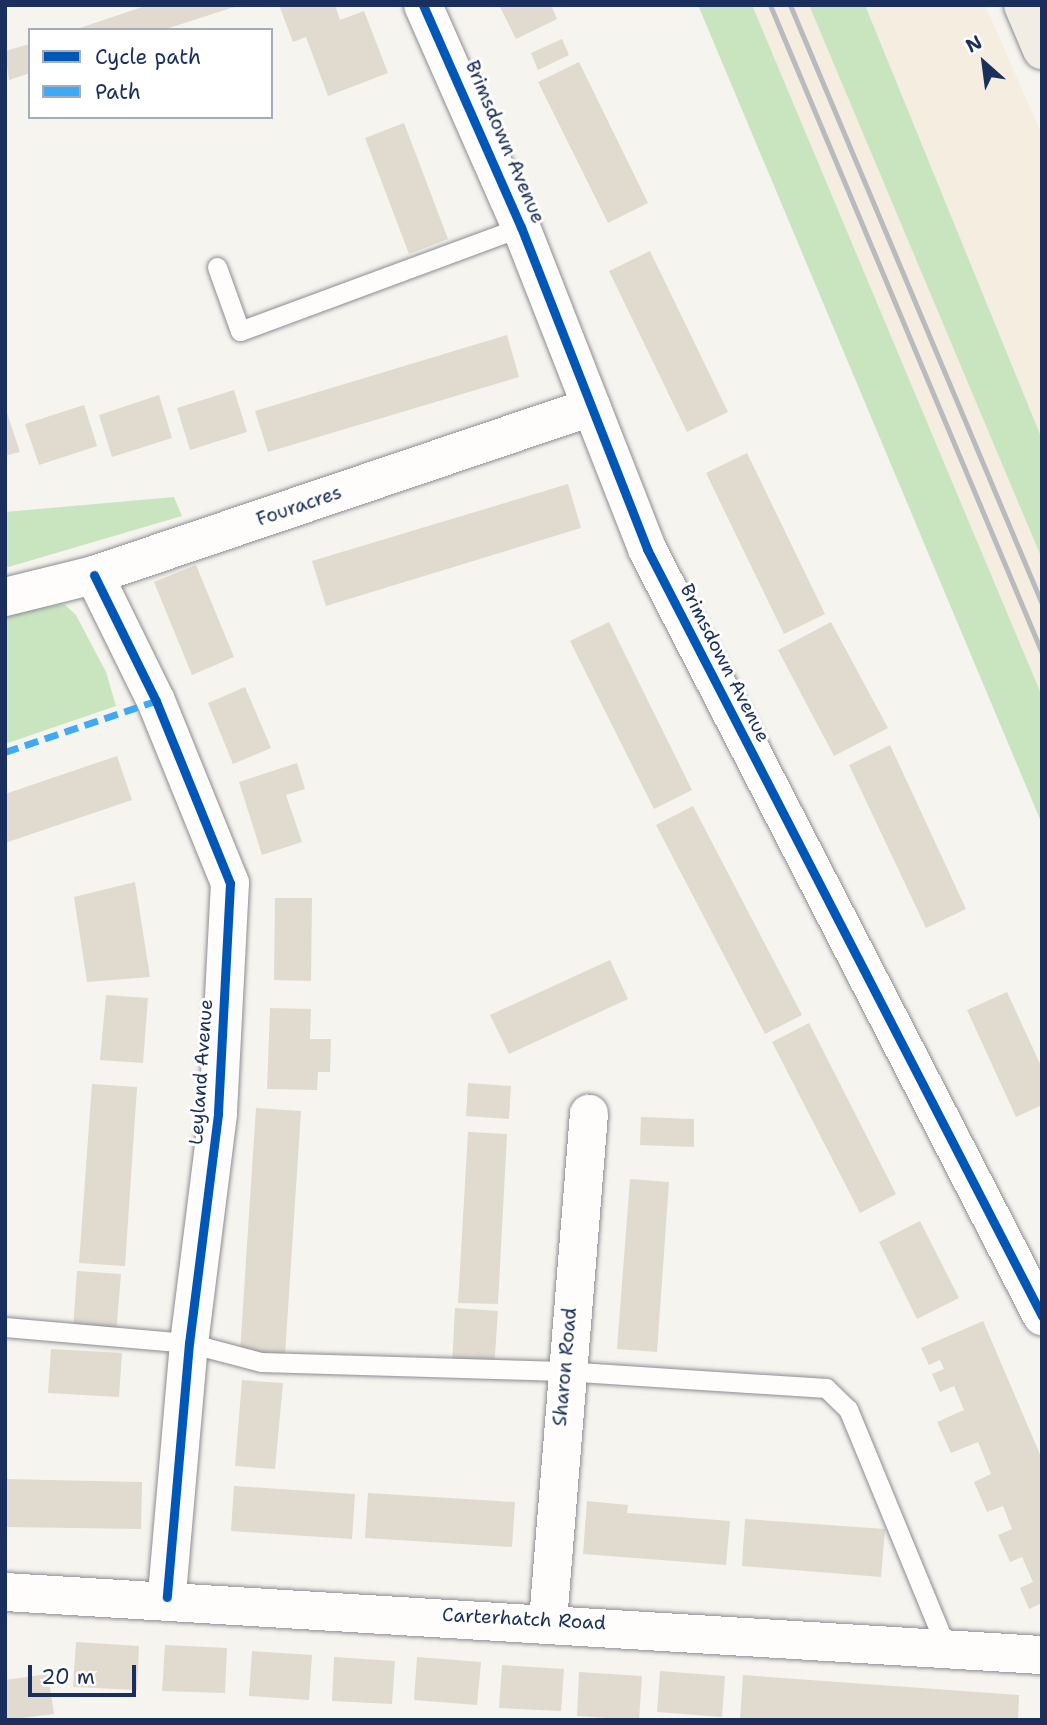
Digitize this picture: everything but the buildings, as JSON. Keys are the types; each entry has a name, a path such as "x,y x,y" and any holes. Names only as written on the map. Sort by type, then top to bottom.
{"main road":[{"path":"1023,5 1042,50"}],"street":[{"name":"Brimsdown Avenue","path":"423,5 521,227 647,549 1042,1316"},
{"name":"Fouracres","path":"5,597 94,576 591,407"},
{"name":"Leyland Avenue","path":"94,576 156,701 230,883 218,1114 189,1343 167,1597"},
{"name":"Sharon Road","path":"548,1621 564,1371 589,1114"},
{"name":"Carterhatch Road","path":"5,1592 167,1597 945,1644 1042,1654"}],"lane":[{"path":"217,267 240,331 521,227"},
{"path":"5,1327 189,1343 261,1363 564,1371 826,1388 848,1409 945,1644"}],"shaded area":[{"path":"752,5 809,5 1042,559 1042,696"},
{"path":"865,5 985,5 1042,135 1042,439"}],"green space":[{"path":"698,5 752,5 1042,696 1042,824"},
{"path":"809,5 865,5 1042,439 1042,559"},
{"path":"174,497 182,516 5,568 5,512"},
{"path":"64,604 76,615 106,672 116,706 5,744 5,614"}],"railway":[{"path":"770,5 1042,653"},
{"path":"790,5 1042,604"}],"marked path":[{"path":"5,752 156,701"}],"cycle path":[{"path":"423,5 521,227 647,549 1042,1316"},
{"path":"94,575 156,701 230,883 218,1114 189,1343 167,1597"}]}
